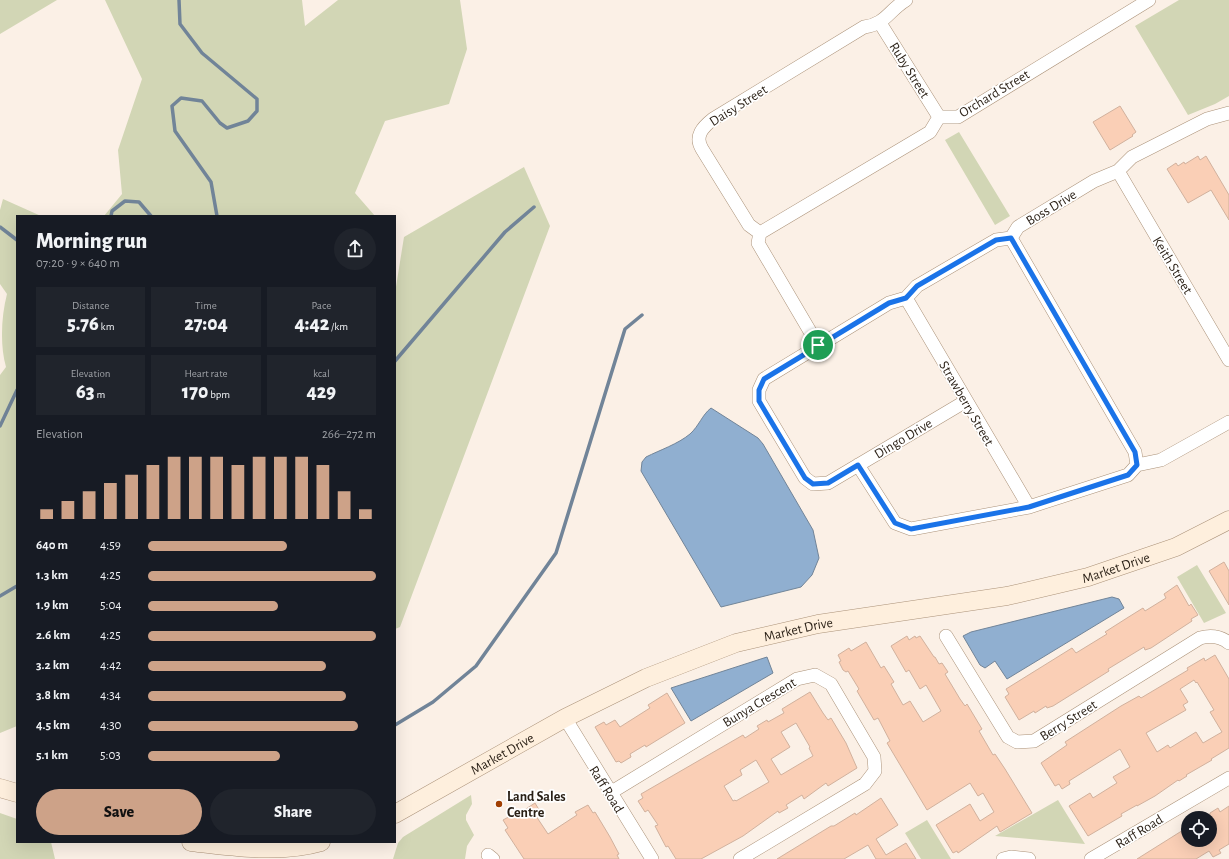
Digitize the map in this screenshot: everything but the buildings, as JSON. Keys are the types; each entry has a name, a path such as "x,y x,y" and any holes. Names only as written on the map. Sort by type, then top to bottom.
{"street":[{"path":"880,23 894,7 906,0"},
{"name":"Orchard Street","path":"760,233 930,132 939,117 958,117 1149,0"},
{"name":"Ruby Street","path":"880,23 939,117"},
{"name":"Daisy Street","path":"760,233 749,225 702,149 698,137 702,127 864,27 880,23"},
{"name":"Boss Drive","path":"1011,238 1018,226 1094,181 1118,171 1132,157 1207,119 1229,113"},
{"name":"Keith Street","path":"1118,171 1229,360"},
{"path":"760,233 758,244 818,345 889,303 906,298 917,286 996,240 1011,238 1135,452 1137,465"},
{"name":"Strawberry Street","path":"906,298 1029,507"},
{"name":"Dingo Drive","path":"818,345 764,379 759,390 759,401 805,478 813,484 828,483 966,401"},
{"path":"858,465 895,523 911,529 1029,507 1128,475 1137,465 1161,460 1229,422"},
{"name":"Market Drive","path":"396,813 565,718 646,678 736,642 818,624 1007,596 1088,577 1176,547 1229,520"},
{"name":"Berry Street","path":"946,636 1008,737 1017,742 1034,741 1200,638 1210,636 1227,637"},
{"name":"Bunya Crescent","path":"610,792 797,679 815,675 831,684 874,757 875,771 865,784 740,859"},
{"name":"Raff Road","path":"565,718 652,859"},
{"name":"Raff Road","path":"1090,859 1229,778"},
{"path":"0,788 16,793"},
{"path":"199,843 250,849 304,847 318,843"},
{"path":"1003,859 1012,857 1029,859"}],"green space":[{"path":"0,0 57,0 0,34"},
{"path":"105,0 302,0 305,26 338,0 460,0 467,49 449,104 385,121 355,193 374,215 105,215 122,194 118,150 142,79"},
{"path":"1179,0 1229,0 1229,96 1215,104 1188,115 1135,26"},
{"path":"959,132 1010,216 995,225 945,140"},
{"path":"524,167 550,226 400,627 396,629 396,287 404,237"},
{"path":"3,199 39,215 16,215 16,726 0,733 0,375 6,367 2,331 3,312 7,294 0,284 0,210"},
{"path":"1197,565 1226,613 1204,623 1177,577"},
{"path":"471,795 472,804 466,815 466,820 474,835 467,846 465,859 393,859 398,843 403,837"},
{"path":"1058,800 1085,844 995,836"},
{"path":"0,813 16,819 16,843 51,843 55,859 0,859"},
{"path":"927,820 951,859 921,859 905,833"}],"water":[{"path":"711,408 758,438 763,444 813,530 819,558 812,575 801,587 721,607 641,471 642,462 646,457 685,438 696,428"},
{"path":"1112,597 1119,599 1124,608 1007,679 995,661 985,668 980,665 963,636 971,632"},
{"path":"767,657 773,673 691,721 671,688"}],"waterway":[{"path":"179,0 180,24 202,53 257,99 257,111 248,121 227,128 220,123 202,101 181,98 172,106 175,131 211,182 217,215"},
{"path":"111,215 112,211 125,201 139,202 150,215"},
{"path":"396,360 505,232 534,207"},
{"path":"0,227 16,239"},
{"path":"396,724 433,702 476,666 556,553 625,329 642,315"},
{"path":"0,426 16,392"},
{"path":"0,596 16,587"}],"place":[{"name":"Land Sales Centre","path":"499,804"}],"route":[{"path":"1011,238 1041,293 1135,452 1137,465 1128,475 1029,507 911,529 895,523 858,465 828,483 813,484 805,478 759,401 759,390 764,379 818,345 889,303 906,298 917,286 996,240 1011,238"}]}
